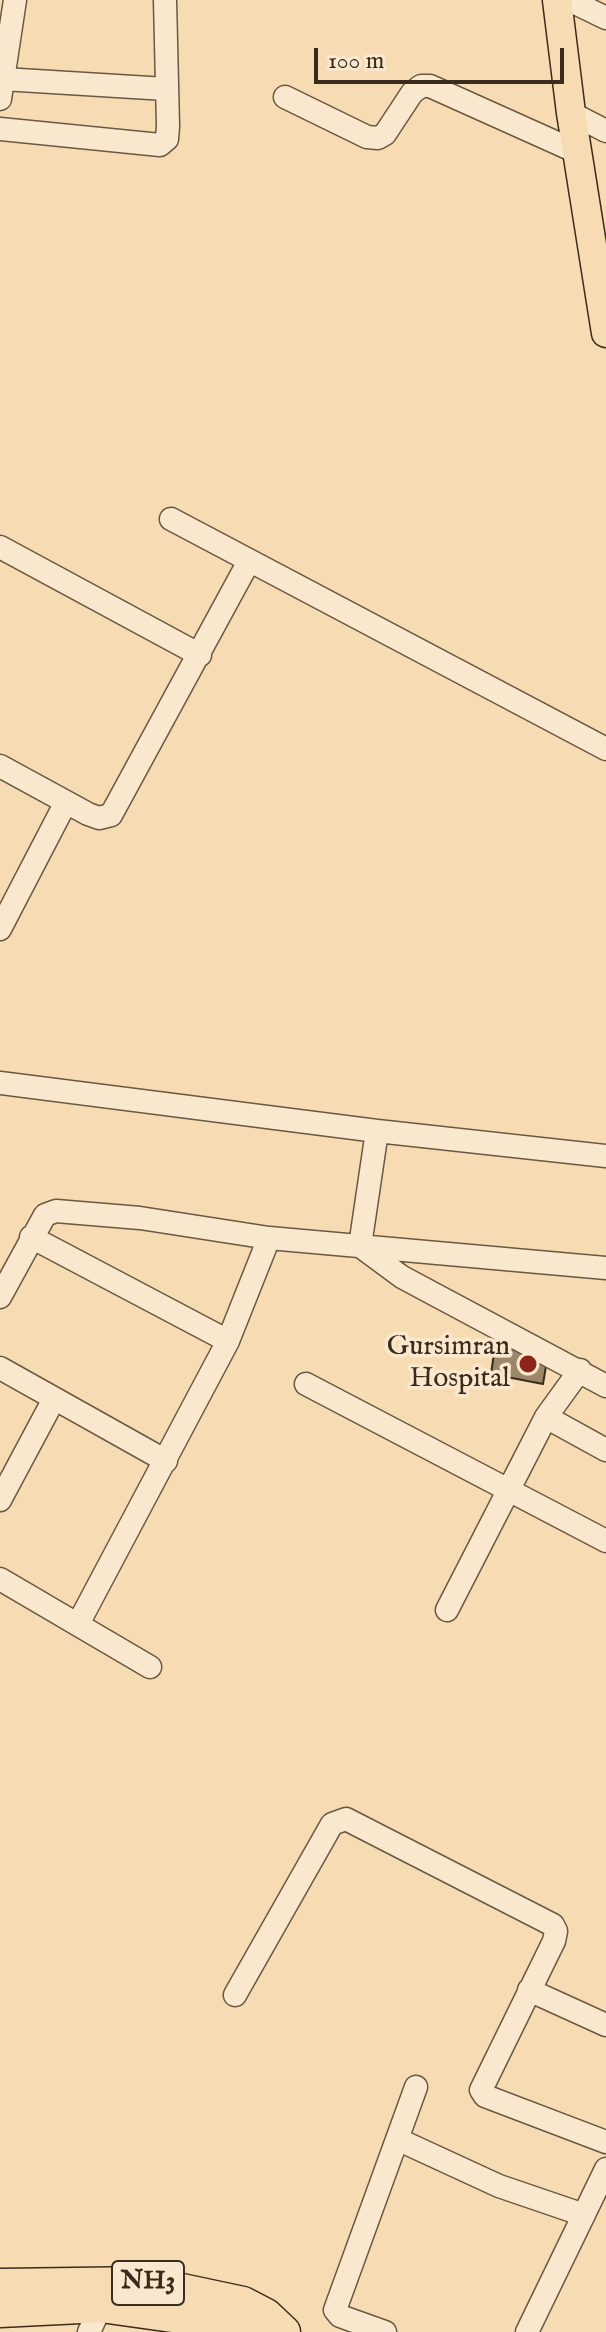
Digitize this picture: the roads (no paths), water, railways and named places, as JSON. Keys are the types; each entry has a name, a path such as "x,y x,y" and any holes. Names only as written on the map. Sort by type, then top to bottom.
{"highway":[{"name":"NH3","path":"0,2285 149,2283 243,2303 266,2315 284,2332"},
{"name":"NH3","path":"0,2311 249,2332"}],"main road":[{"path":"557,0 577,152 599,250 606,333"}],"street":[{"path":"15,0 1,89 166,89"},
{"path":"0,129 160,145 167,139 165,0"},
{"path":"569,0 606,18"},
{"path":"285,97 367,137 378,138 385,134 412,93 421,86 430,86 577,152"},
{"path":"571,113 606,131"},
{"path":"171,519 248,563 606,749"},
{"path":"0,547 200,655"},
{"path":"0,766 99,818 111,815 248,563"},
{"path":"0,929 9,892 66,802"},
{"path":"0,1083 377,1131 606,1156"},
{"path":"360,1246 377,1131"},
{"path":"0,1297 45,1215 78,1211 269,1238 606,1268"},
{"path":"31,1237 228,1341"},
{"path":"78,1624 228,1341 269,1238"},
{"path":"360,1246 402,1277 606,1386"},
{"path":"0,1368 166,1461"},
{"path":"447,1610 546,1417 580,1370"},
{"path":"306,1384 407,1440 508,1488 606,1541"},
{"path":"0,1500 54,1399"},
{"path":"546,1417 606,1450"},
{"path":"0,1579 150,1667"},
{"path":"235,1995 332,1824 338,1819 346,1819 542,1919 556,1931 481,2090 485,2096 606,2142"},
{"path":"529,1990 606,2025"},
{"path":"385,2332 340,2316 335,2310 416,2087"},
{"path":"397,2139 499,2186 584,2215"},
{"path":"527,2332 606,2169"}],"place":[{"name":"Gursimran Hospital","path":"528,1364"}]}
